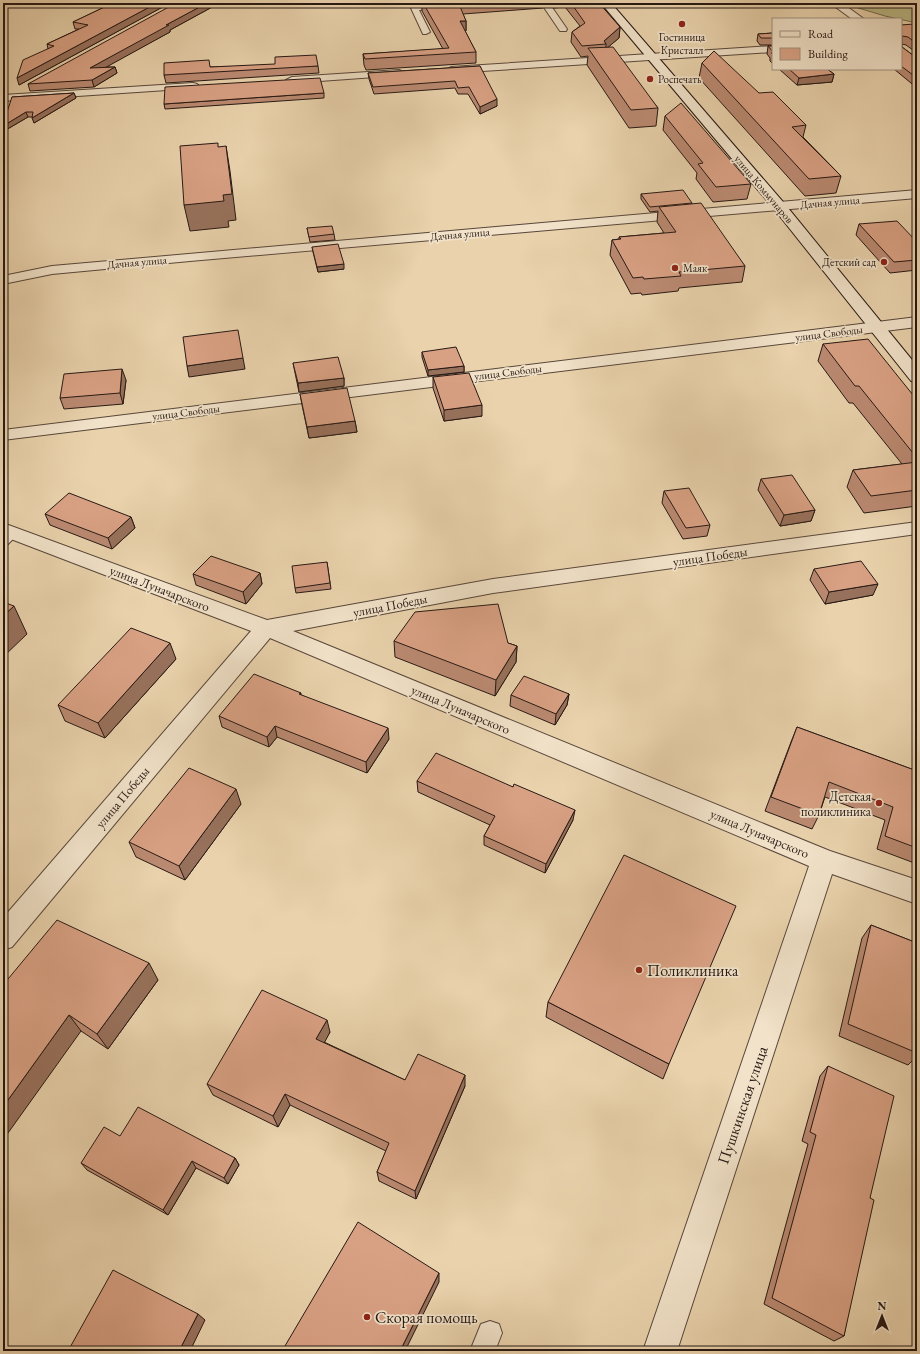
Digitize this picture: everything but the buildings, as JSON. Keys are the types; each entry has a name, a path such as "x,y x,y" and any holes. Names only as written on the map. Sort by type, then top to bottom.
{"street":[{"name":"улица Коммунаров","path":"606,3 779,206 917,377"},
{"path":"835,3 857,18"},
{"path":"437,71 772,48"},
{"path":"278,81 413,72"},
{"path":"4,98 206,85"},
{"path":"4,98 27,86"},
{"name":"Дачная улица","path":"3,280 67,268 917,194"},
{"name":"улица Свободы","path":"3,435 917,322"},
{"name":"улица Победы","path":"3,938 266,628 493,586 917,528"},
{"name":"улица Луначарского","path":"6,534 266,628 824,860 917,892"},
{"name":"Пушкинская улица","path":"660,1351 824,860"}],"lane":[{"path":"545,3 563,29"},
{"path":"426,32 415,8 451,6"}],"shaded area":[{"path":"853,3 884,3 917,7 917,23 902,20 902,18 885,16 855,7"}],"place":[{"name":"Гостиница Кристалл","path":"682,24"},
{"name":"Роспечать","path":"650,79"},
{"name":"Детский сад","path":"884,262"},
{"name":"Маяк","path":"675,268"},
{"name":"Детская поликлиника","path":"879,803"},
{"name":"Поликлиника","path":"639,970"},
{"name":"Скорая помощь","path":"367,1317"}]}
